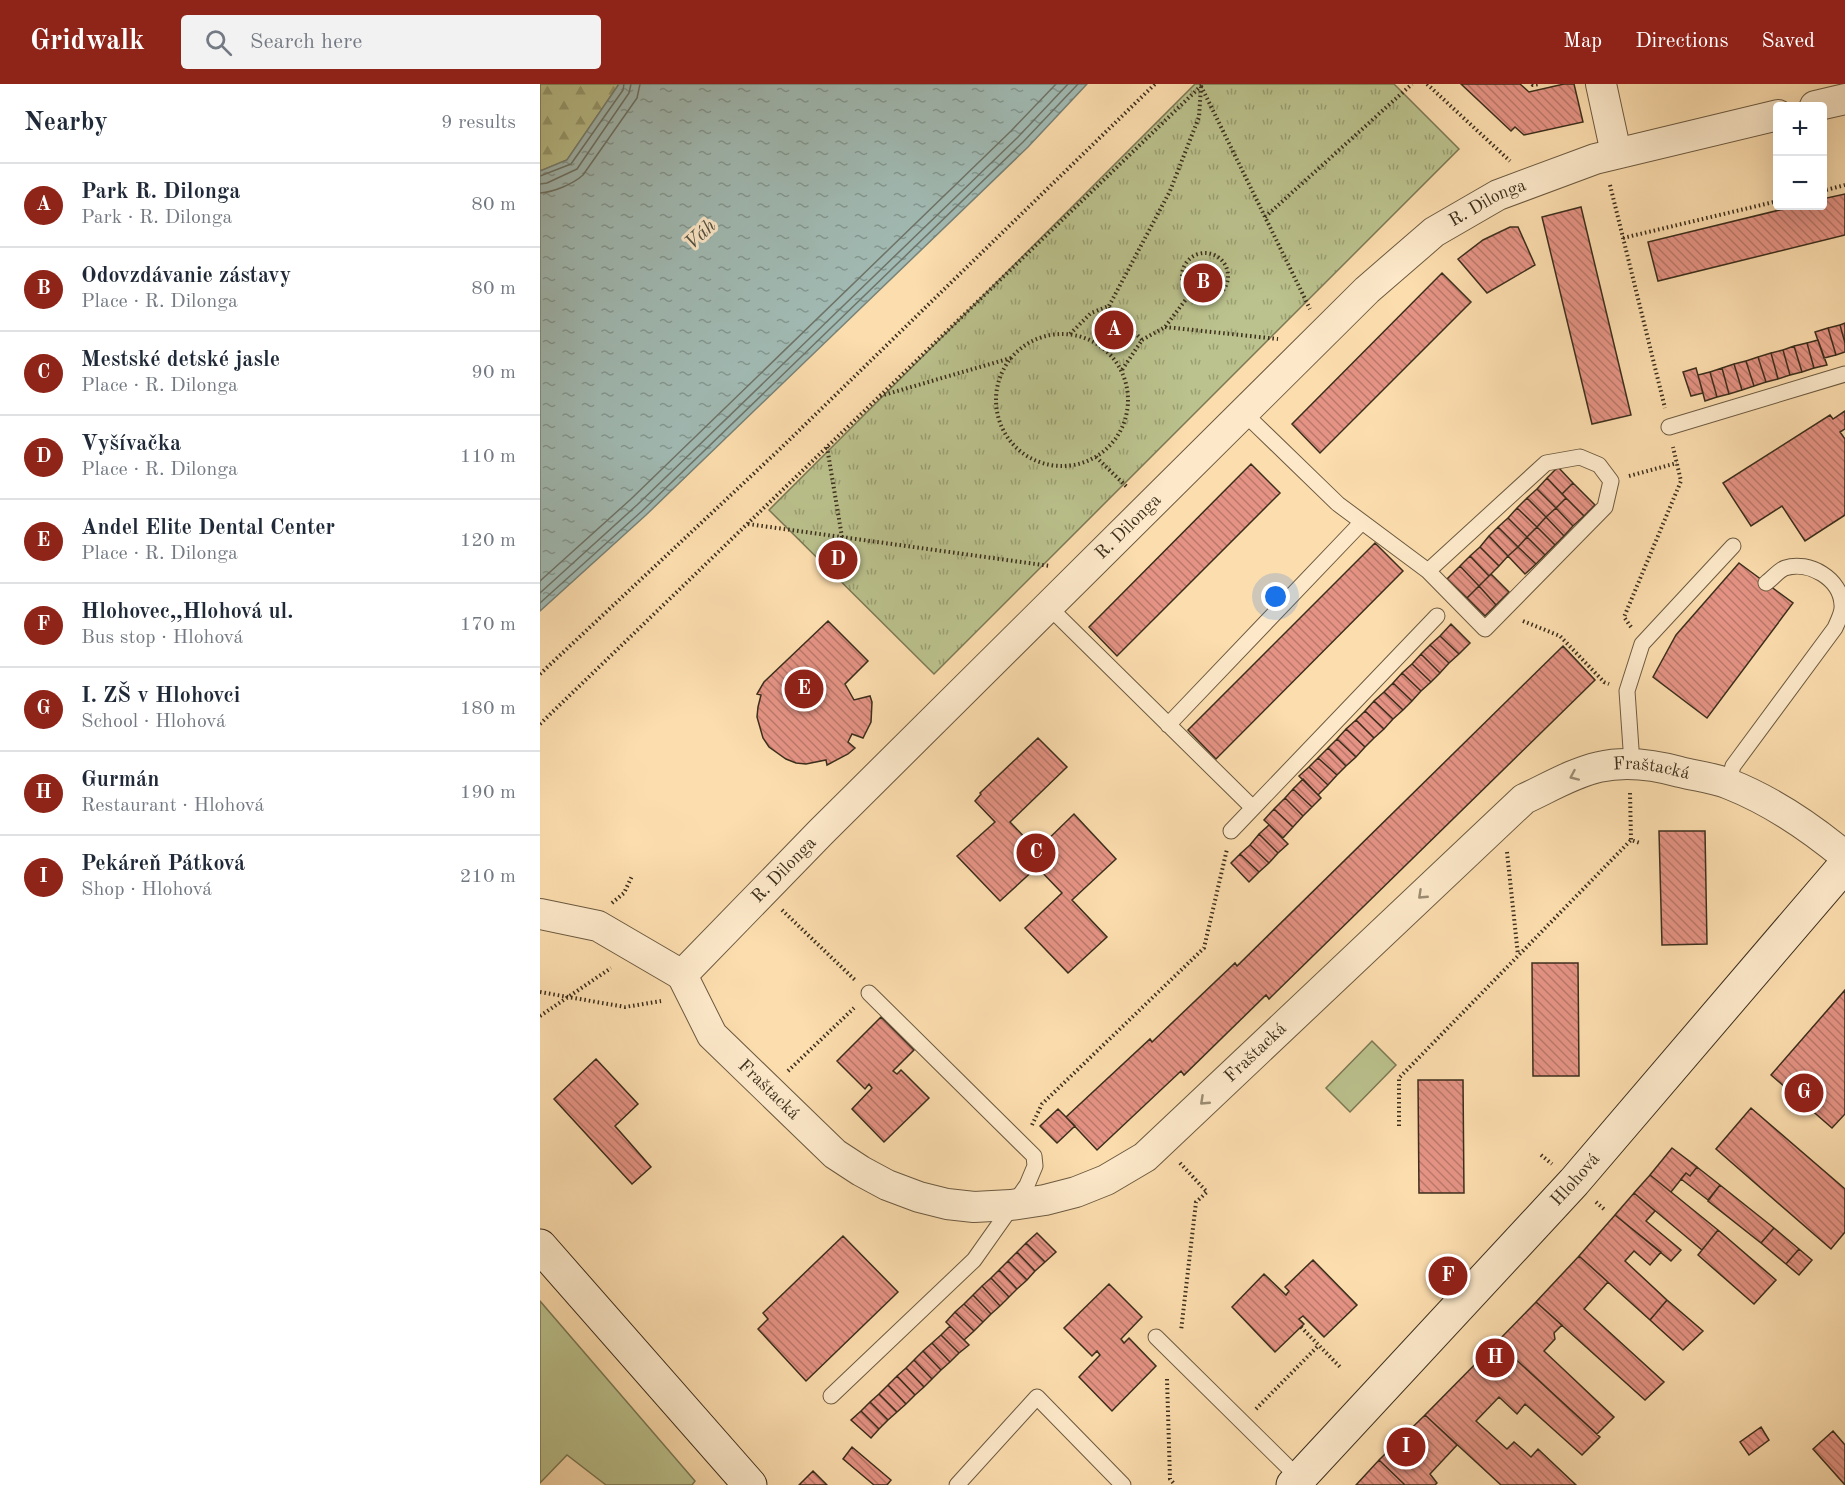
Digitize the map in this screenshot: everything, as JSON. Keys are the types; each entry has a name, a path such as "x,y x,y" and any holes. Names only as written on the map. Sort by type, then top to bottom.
{"main road":[{"name":"Hlohová","path":"1296,1481 1574,1182 1845,865"},
{"path":"540,1246 750,1485"}],"street":[{"path":"1601,84 1612,167"},
{"name":"R. Dilonga","path":"682,975 821,832 1367,290 1434,232 1498,195 1595,159 1612,167 1773,117"},
{"name":"Fraštacká","path":"682,975 712,1035 835,1154 888,1185 919,1197 947,1204 974,1207 1011,1206 1066,1195 1106,1180 1145,1157 1524,799 1580,773 1601,766 1630,764 1667,768 1728,784 1782,810 1845,856"},
{"path":"540,914 598,926 682,975"}],"lane":[{"path":"1669,426 1845,374"},
{"path":"1244,413 1338,504 1428,571 1485,629 1605,507 1611,481 1599,465 1580,457 1546,463 1428,571"},
{"path":"1168,724 1362,522"},
{"path":"1630,764 1627,691 1642,644 1733,546"},
{"path":"1728,784 1733,766 1835,628 1843,607 1838,588 1825,575 1801,567 1784,568 1766,583"},
{"path":"1049,608 1253,808"},
{"path":"1231,831 1437,616"},
{"path":"831,1396 974,1260 1027,1185 1035,1166 1035,1156 869,993"},
{"path":"1156,1337 1243,1422 1296,1481"},
{"path":"957,1485 1036,1397 1123,1485"}],"path":[{"path":"540,674 781,448 1155,84"},
{"path":"1265,218 1412,84"},
{"path":"1427,84 1532,182"},
{"path":"1532,84 1539,86"},
{"path":"1202,85 1314,317"},
{"path":"1070,334 1091,313 1109,306 1170,191 1199,117 1202,85"},
{"path":"540,724 1202,85"},
{"path":"1612,167 1623,238 1681,481 1624,617 1642,644"},
{"path":"1827,189 1845,185"},
{"path":"1623,238 1773,202"},
{"path":"1209,253 1222,259 1229,273 1225,289 1213,298 1197,298 1190,294 1182,282 1182,274 1188,260 1194,255 1209,253"},
{"path":"1122,370 1143,340 1165,327 1190,294"},
{"path":"1109,306 1143,340"},
{"path":"1165,327 1279,339"},
{"path":"1070,334 1091,340 1109,353 1122,370 1129,391 1128,413 1120,434 1107,450 1088,462 1066,467 1044,464 1025,455 1009,440 999,420 996,399 1000,377 1011,358 1028,344 1048,335 1070,334"},
{"path":"879,396 1011,358"},
{"path":"827,447 842,537"},
{"path":"1096,457 1135,495"},
{"path":"1611,481 1677,463"},
{"path":"747,524 1051,566"},
{"path":"1501,613 1560,636 1604,682 1627,691"},
{"path":"1399,1126 1399,1078 1630,840 1630,764"},
{"path":"1504,818 1518,956"},
{"path":"1022,1144 1042,1104 1204,948 1231,831"},
{"path":"1630,840 1640,843"},
{"path":"604,909 624,893 632,876"},
{"path":"777,905 869,993 787,1072"},
{"path":"540,1016 613,967"},
{"path":"540,992 626,1007 661,1001"},
{"path":"1161,1142 1207,1192 1196,1202 1178,1359 1167,1371 1170,1479 1175,1485"},
{"path":"1541,1155 1555,1166"},
{"path":"1301,1327 1341,1368"},
{"path":"1243,1422 1319,1346"}],"green space":[{"path":"540,84 619,84 567,160 540,171"},
{"path":"1195,84 1394,84 1459,149 934,674 769,510"},
{"path":"1372,1041 1396,1065 1350,1112 1326,1088"},
{"path":"540,1301 695,1481 692,1485 606,1485 567,1455 540,1483"}],"water":[{"name":"Váh","path":"619,84 1087,84 1028,147 646,515 540,611 540,171 567,160"}],"building":[{"path":"1461,84 1520,84 1529,92 1574,84 1583,122 1524,135 1515,127 1511,131"},
{"path":"1845,194 1845,235 1658,281 1648,242 1780,210 1827,210 1827,198"},
{"path":"1581,207 1631,415 1592,424 1542,217"},
{"path":"1510,227 1518,227 1535,265 1487,293 1458,259 1483,240"},
{"path":"1442,273 1471,302 1320,453 1292,424"},
{"path":"1845,323 1845,343 1840,325"},
{"path":"1840,325 1845,352 1836,355 1828,328"},
{"path":"1828,328 1836,355 1824,358 1815,332"},
{"path":"1818,340 1827,365 1814,368 1807,343"},
{"path":"1807,343 1814,368 1802,372 1794,346"},
{"path":"1794,346 1802,372 1790,375 1783,350"},
{"path":"1783,350 1790,375 1778,379 1771,353"},
{"path":"1771,353 1778,379 1766,382 1758,357"},
{"path":"1758,357 1766,382 1754,386 1746,361"},
{"path":"1746,361 1754,386 1742,390 1734,364"},
{"path":"1734,364 1742,390 1729,394 1722,368"},
{"path":"1696,368 1703,393 1691,396 1683,372"},
{"path":"1722,368 1729,394 1717,397 1710,372"},
{"path":"1710,372 1717,397 1705,401 1698,375"},
{"path":"1845,411 1845,429 1840,432 1845,439 1845,515 1805,541 1782,506 1751,526 1723,483 1830,415 1833,419"},
{"path":"1251,464 1280,493 1117,656 1089,627"},
{"path":"1558,467 1573,483 1562,494 1547,478"},
{"path":"1547,478 1566,498 1556,508 1537,489"},
{"path":"1573,483 1595,505 1584,516 1562,494"},
{"path":"1537,489 1556,508 1546,517 1527,498"},
{"path":"1527,498 1546,517 1537,527 1517,508"},
{"path":"1566,498 1584,516 1573,526 1556,508"},
{"path":"1517,508 1537,527 1527,537 1508,518"},
{"path":"1556,508 1573,526 1564,536 1546,517"},
{"path":"1546,517 1564,536 1555,545 1537,527"},
{"path":"1508,518 1527,537 1518,547 1498,527"},
{"path":"1498,527 1518,547 1508,556 1489,536"},
{"path":"1537,527 1555,545 1545,555 1527,537"},
{"path":"1489,536 1508,556 1499,566 1480,547"},
{"path":"1527,537 1545,555 1536,564 1518,547"},
{"path":"1375,543 1403,571 1216,759 1188,730"},
{"path":"1480,547 1499,566 1489,576 1470,556"},
{"path":"1518,547 1536,564 1525,574 1508,556"},
{"path":"1470,556 1489,576 1479,586 1460,566"},
{"path":"1739,563 1793,603 1707,718 1653,677 1676,635"},
{"path":"1460,566 1479,586 1467,598 1447,579"},
{"path":"1491,574 1509,592 1496,605 1479,586"},
{"path":"1479,586 1496,605 1485,616 1467,598"},
{"path":"828,621 868,661 845,684 854,700 870,696 871,722 863,738 852,734 848,742 855,748 848,754 827,765 826,760 806,764 796,763 769,747 763,738 757,717 761,695 757,694 764,682"},
{"path":"1451,624 1470,643 1459,654 1440,636"},
{"path":"1440,636 1459,654 1449,663 1430,645"},
{"path":"1430,645 1449,663 1440,673 1421,654"},
{"path":"1563,646 1595,680 1269,999 1266,995 1184,1075 1181,1071 1097,1150 1066,1117 1150,1039 1152,1042 1235,963 1237,966"},
{"path":"1421,654 1440,673 1431,682 1412,664"},
{"path":"1412,664 1431,682 1421,691 1402,673"},
{"path":"1402,673 1421,691 1412,701 1393,683"},
{"path":"1393,683 1412,701 1403,710 1384,692"},
{"path":"1384,692 1403,710 1393,719 1374,701"},
{"path":"1374,701 1393,719 1384,729 1365,711"},
{"path":"1365,711 1384,729 1374,738 1356,720"},
{"path":"1356,720 1374,738 1365,747 1346,729"},
{"path":"1346,729 1365,747 1356,757 1337,739"},
{"path":"1038,738 1067,767 1010,822 1037,850 1074,814 1116,859 1072,900 1107,937 1068,973 1025,928 1062,893 1037,867 1000,901 957,856 995,822 975,801 980,793"},
{"path":"1337,739 1356,757 1346,766 1328,748"},
{"path":"1328,748 1346,766 1337,775 1318,758"},
{"path":"1318,758 1337,775 1328,785 1309,767"},
{"path":"1309,767 1328,785 1318,795 1299,776"},
{"path":"1303,779 1321,798 1312,807 1293,789"},
{"path":"1293,789 1312,807 1303,816 1285,798"},
{"path":"1285,798 1303,816 1293,827 1274,809"},
{"path":"1274,809 1293,827 1283,838 1264,820"},
{"path":"1269,825 1288,844 1278,853 1259,834"},
{"path":"1659,831 1705,831 1707,944 1662,945"},
{"path":"1259,834 1278,853 1269,863 1250,845"},
{"path":"1250,845 1269,863 1259,872 1240,854"},
{"path":"1240,854 1259,872 1249,882 1231,863"},
{"path":"1532,963 1578,963 1579,1076 1533,1076"},
{"path":"1845,990 1845,1114 1832,1128 1771,1075"},
{"path":"881,1017 914,1050 893,1071 897,1074 901,1070 929,1098 884,1142 852,1109 872,1088 869,1084 865,1089 837,1061"},
{"path":"596,1059 638,1104 615,1126 651,1167 632,1184 554,1099"},
{"path":"1418,1080 1463,1080 1464,1193 1419,1193"},
{"path":"1751,1108 1845,1189 1845,1232 1831,1249 1716,1149"},
{"path":"1058,1109 1075,1126 1057,1143 1040,1126"},
{"path":"1672,1148 1697,1167 1690,1176 1686,1173 1671,1192 1650,1175"},
{"path":"1697,1167 1720,1185 1708,1200 1681,1179 1686,1173 1690,1176"},
{"path":"1650,1175 1718,1230 1702,1250 1634,1193"},
{"path":"1720,1185 1774,1228 1761,1243 1708,1201"},
{"path":"1634,1193 1655,1211 1646,1221 1681,1250 1671,1261 1615,1215"},
{"path":"1615,1215 1661,1252 1650,1265 1634,1251 1625,1261 1667,1300 1650,1320 1579,1256"},
{"path":"1774,1228 1799,1249 1786,1264 1761,1243"},
{"path":"1718,1230 1776,1280 1754,1304 1698,1255"},
{"path":"1037,1233 1056,1252 1045,1262 1026,1243"},
{"path":"843,1236 898,1292 806,1381 758,1329 768,1319 763,1313"},
{"path":"1026,1243 1045,1262 1035,1271 1017,1252"},
{"path":"1799,1249 1812,1260 1799,1275 1786,1264"},
{"path":"1017,1252 1035,1271 1027,1280 1008,1261"},
{"path":"1579,1256 1608,1282 1584,1309 1664,1382 1645,1400 1536,1302"},
{"path":"1313,1260 1357,1305 1324,1337 1303,1316 1299,1319 1304,1324 1275,1352 1232,1307 1264,1274 1286,1295 1289,1291 1285,1287"},
{"path":"1008,1261 1027,1280 1017,1289 999,1270"},
{"path":"999,1270 1017,1289 1009,1297 991,1278"},
{"path":"991,1278 1009,1297 1000,1306 982,1286"},
{"path":"1109,1284 1142,1317 1121,1339 1124,1343 1129,1338 1156,1366 1112,1411 1079,1377 1100,1355 1097,1351 1092,1356 1064,1328"},
{"path":"982,1286 1000,1306 991,1314 973,1295"},
{"path":"973,1295 991,1314 983,1322 964,1304"},
{"path":"1667,1300 1703,1331 1683,1350 1650,1320"},
{"path":"1536,1302 1562,1325 1554,1333 1555,1339 1544,1351 1614,1417 1597,1434 1497,1342"},
{"path":"964,1304 983,1322 974,1331 955,1312"},
{"path":"955,1312 974,1331 964,1340 946,1322"},
{"path":"950,1326 969,1345 959,1353 941,1335"},
{"path":"941,1335 959,1353 950,1362 932,1343"},
{"path":"1497,1342 1600,1437 1582,1455 1525,1404 1517,1414 1499,1397 1476,1421 1507,1449 1514,1442 1531,1457 1538,1449 1576,1485 1501,1485 1425,1415"},
{"path":"932,1343 950,1362 941,1370 923,1351"},
{"path":"923,1351 941,1370 932,1379 914,1360"},
{"path":"914,1360 932,1379 924,1387 906,1368"},
{"path":"906,1368 924,1387 915,1395 897,1376"},
{"path":"897,1376 915,1395 906,1404 888,1385"},
{"path":"888,1385 906,1404 897,1412 879,1394"},
{"path":"879,1394 897,1412 888,1420 870,1402"},
{"path":"870,1402 888,1420 879,1429 861,1411"},
{"path":"861,1411 879,1429 871,1438 851,1420"},
{"path":"1425,1415 1457,1445 1430,1474 1437,1483 1435,1485 1405,1485 1379,1460"},
{"path":"1761,1427 1769,1440 1749,1455 1740,1442"},
{"path":"1833,1431 1845,1445 1845,1485 1813,1449"},
{"path":"852,1447 891,1480 887,1485 874,1485 843,1459"},
{"path":"1379,1460 1405,1485 1356,1485"},
{"path":"813,1471 827,1485 799,1485"}],"place":[{"name":"Odovzdávanie zástavy","path":"1203,283"},
{"name":"Park R. Dilonga","path":"1114,330"},
{"name":"Vyšívačka","path":"838,560"},
{"name":"Andel Elite Dental Center","path":"804,689"},
{"name":"Mestské detské jasle","path":"1036,853"},
{"name":"I. ZŠ v Hlohovci","path":"1804,1093"},
{"name":"Hlohovec,,Hlohová ul.","path":"1448,1276"},
{"name":"Gurmán","path":"1495,1358"},
{"name":"Pekáreň Pátková","path":"1406,1447"}]}
